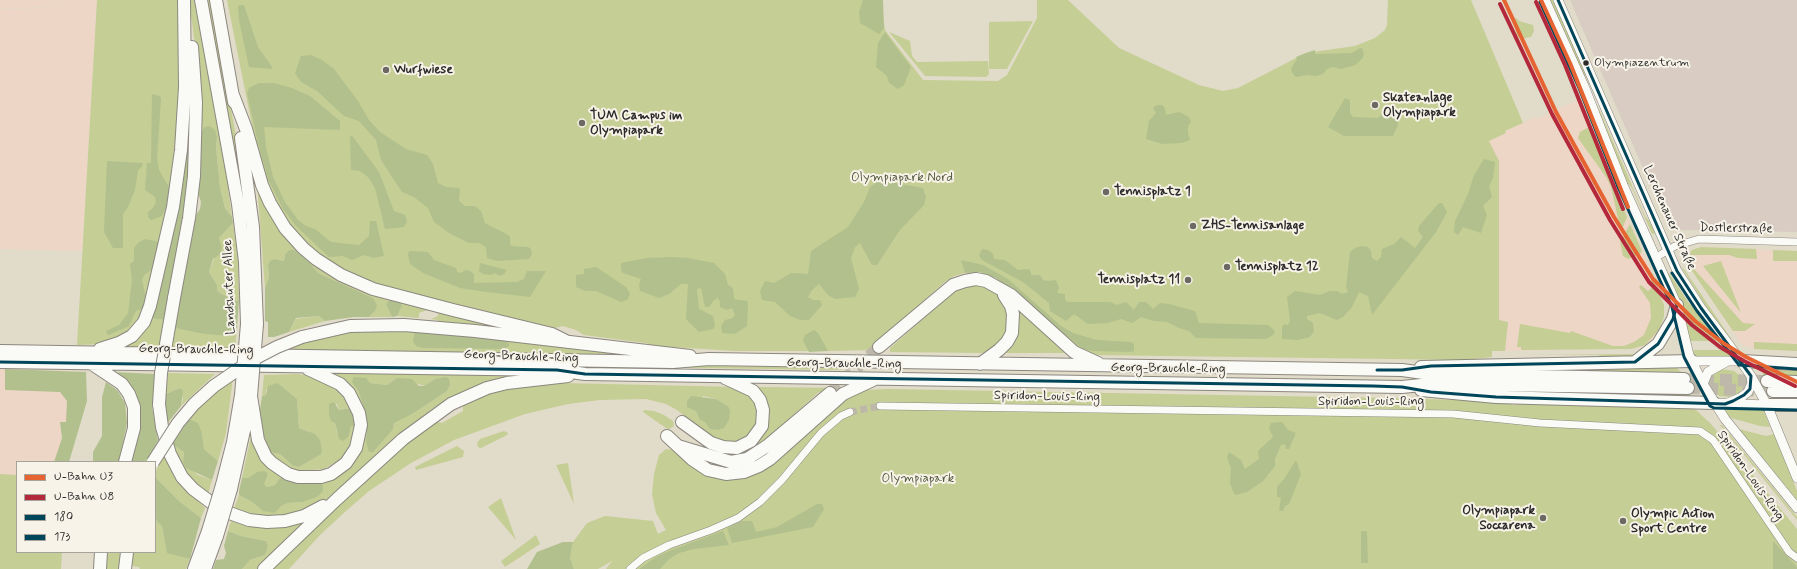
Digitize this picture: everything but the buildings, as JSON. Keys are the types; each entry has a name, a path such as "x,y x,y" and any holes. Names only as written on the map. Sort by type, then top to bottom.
{"highway":[{"path":"185,0 194,59 196,141 189,218 161,373 159,404 162,427 170,454 182,477 193,489 221,510 250,520 285,520 304,516 337,499"},
{"path":"124,461 134,428 134,407 129,394 122,384 89,357 132,336 144,322 150,306 173,208 181,150 186,87 185,0"},
{"name":"Landshuter Allee","path":"201,0 239,210 252,324"},
{"name":"Landshuter Allee","path":"205,569 212,534 242,444 256,265 251,202 216,0"},
{"path":"233,95 246,129 262,185 270,202 285,228 303,248 316,259 340,275 373,289 552,334 568,342"},
{"path":"879,347 953,285 976,279 986,281 1011,295 1074,352 1102,365"},
{"path":"980,364 999,350 1012,333 1014,319 1011,306 1002,290"},
{"path":"1635,362 1658,344 1673,319 1677,305"},
{"path":"154,461 178,423 194,404 214,386 235,371 278,347 302,337 350,326 384,324 437,327 709,359"},
{"name":"Georg-Brauchle-Ring","path":"0,351 89,357 300,366 557,370 585,374 1402,387 1432,384 1686,383 1431,374 1402,370 709,359 673,362 89,357 0,362"},
{"path":"1402,370 1431,366 1692,361"},
{"path":"1742,361 1797,364"},
{"path":"246,395 261,449 272,463 288,474 309,478 321,477 338,470 346,463 356,448 361,425 360,413 349,393 340,384 300,366"},
{"path":"264,569 403,438 451,404 488,388 506,383 585,374"},
{"path":"710,456 682,422 711,443 723,447 737,448 751,441 756,436 763,419 763,410 760,400 753,391 720,376"},
{"path":"667,436 701,466 716,473 733,474 752,470 770,459 843,394 876,379"},
{"path":"1797,382 1770,386 1797,391"},
{"path":"1402,387 1432,392 1496,397 1719,404"},
{"path":"678,446 731,462 747,459 756,455 830,393"},
{"path":"1767,405 1797,405"},
{"name":"Landshuter Allee","path":"194,569 212,534"},
{"path":"100,569 101,553"},
{"path":"125,569 127,553"}],"main road":[{"path":"1545,0 1584,86 1623,185 1677,305 1692,361 1703,384 1719,404 1725,419 1797,508"},
{"name":"Lerchenauer Straße","path":"1558,0 1677,272 1701,308 1742,361 1751,376 1767,405 1797,478"},
{"path":"1692,361 1742,361"},
{"path":"1703,384 1708,372 1727,361"},
{"path":"1719,404 1740,398 1748,392 1752,383 1751,376"},
{"path":"1719,404 1767,405"}],"street":[{"name":"Dostlerstraße","path":"1655,258 1667,250 1688,241 1699,239 1797,242"},
{"name":"Spiridon-Louis-Ring","path":"880,406 1371,415 1453,414 1540,423 1700,431 1713,440 1789,552 1797,558"},
{"path":"630,569 643,558 669,545 711,530 738,518 760,502 782,480 820,433 841,416 850,412"}],"shaded area":[{"path":"0,0 97,0 82,251 0,249 0,10 69,6 0,9"},
{"path":"1570,0 1797,0 1797,232 1681,230 1670,226 1666,221"},
{"path":"1580,99 1589,128 1662,297 1664,317 1659,330 1652,340 1637,348 1505,351 1508,322 1499,320 1489,141 1506,133 1505,131 1535,117 1537,119"},
{"path":"1701,247 1797,251 1797,351 1754,349 1742,345 1690,268 1690,253"},
{"path":"0,369 74,371 65,461 16,461 16,519 0,532"}],"green space":[{"path":"97,0 177,0 180,47 178,113 168,203 144,308 138,321 129,331 104,344 77,345"},
{"path":"189,0 194,0 224,159 232,217 225,208 220,187 216,147 217,137 200,133 197,61"},
{"path":"206,0 210,0 234,125 251,260"},
{"name":"Olympiapark Nord","path":"227,0 880,0 885,30 923,80 998,81 1007,75 1037,18 1037,0 1068,0 1119,48 1199,85 1223,91 1238,88 1306,53 1355,46 1375,38 1385,30 1387,25 1388,0 1471,0 1523,123 1505,131 1506,133 1489,141 1499,161 1499,320 1508,322 1505,351 1492,351 1492,357 1465,360 1091,355 1080,350 1006,285 996,278 980,272 965,273 954,276 945,282 872,346 872,350 828,351 735,351 657,346 584,335 576,330 563,326 555,328 378,285 351,275 319,256 293,231 273,197 259,160"},
{"path":"863,0 883,0 884,28 879,34 860,23 859,12"},
{"path":"1549,0 1553,0 1558,6 1588,74 1583,76"},
{"path":"244,5 258,47 272,69 249,67 239,20 238,6"},
{"path":"1516,18 1519,21 1533,25 1534,31 1531,37 1520,39 1516,35 1514,19"},
{"path":"1033,21 1007,69 989,69 989,22"},
{"path":"885,32 911,67 904,85 898,89 889,83 887,76 876,67 878,43"},
{"path":"889,32 910,41 912,56 917,62 988,61 989,74 986,77 925,76"},
{"path":"1362,48 1364,54 1362,59 1355,65 1341,69 1333,67 1327,69 1323,74 1316,76 1307,75 1296,77 1291,69 1297,59 1296,57 1315,50 1315,54 1352,53"},
{"path":"311,55 322,60 334,69 358,101 369,120 380,132 406,149 427,155 433,164 438,183 446,187 460,188 459,201 465,206 475,206 481,211 485,223 510,236 510,244 512,246 528,247 531,249 532,254 529,259 497,261 487,258 486,247 479,243 469,243 449,233 434,222 428,208 414,197 402,192 381,160 376,140 359,121 344,116 317,91 301,82 295,73 301,56"},
{"path":"259,83 274,83 292,88 310,96 340,121 340,130 264,127 266,147 273,177 285,202 298,220 306,226 315,229 331,242 359,245 369,236 370,221 376,221 384,256 374,258 364,255 352,260 343,256 329,257 296,226 283,209 268,179 247,93 249,88"},
{"path":"152,94 160,96 161,99 157,158 159,170 170,189 168,203 162,216 151,220 148,217 148,212 153,208 156,202 155,197 145,190 147,163 151,163"},
{"path":"1345,98 1350,100 1350,113 1353,117 1378,118 1381,115 1391,114 1398,120 1398,125 1393,136 1344,136 1328,127"},
{"path":"1157,105 1162,105 1165,108 1166,115 1179,112 1189,117 1191,122 1188,126 1190,140 1181,143 1162,144 1146,139 1149,121 1156,113 1153,108"},
{"path":"1599,109 1645,216 1656,233 1652,234 1632,188 1626,181 1599,115"},
{"path":"186,126 192,126 187,203 165,320 150,318"},
{"path":"209,126 215,130 217,137 216,147 220,187 225,208 232,217 233,223 219,238 222,248 220,254 213,259 209,272 217,285 217,291 233,300 239,301 237,327 230,336 205,334 175,328 192,221 200,209 201,202 197,190 200,133 205,127"},
{"path":"1589,127 1627,217 1621,232 1611,187 1606,177 1578,138 1580,132"},
{"path":"350,136 353,137 379,172 394,211 405,215 407,221 404,227 385,229 375,188 368,177 360,171 351,170"},
{"path":"1484,159 1495,162 1493,178 1489,186 1492,197 1483,206 1487,215 1481,233 1463,227 1458,235 1454,232 1455,221 1468,194 1474,175"},
{"path":"107,161 143,163 142,167 138,170 135,190 128,207 123,214 123,248 113,248 104,232"},
{"path":"884,181 923,188 926,197 924,205 900,230 877,265 872,265 860,243 855,247 851,258 859,289 855,297 835,299 828,295 819,284 812,290 808,297 813,300 820,300 822,305 809,320 800,320 790,316 775,302 762,300 760,291 765,281 774,283 791,273 808,274 811,251 848,227 864,202 870,187 877,182"},
{"path":"257,183 299,248 391,298 386,304 392,317 369,317 375,311 373,298 318,273 309,262 289,250 285,254 284,261 275,259 268,266 269,278 265,288"},
{"path":"1439,203 1442,203 1447,212 1436,232 1372,315 1368,296 1359,292 1352,307 1343,317 1337,320 1320,313 1307,316 1307,319 1313,323 1314,331 1310,337 1298,340 1282,339 1282,327 1284,324 1288,325 1290,321 1287,297 1295,291 1320,295 1330,291 1337,291 1342,294 1348,292 1346,287 1350,252 1361,246 1368,247 1371,251 1372,258 1377,261 1381,257 1382,249 1394,244 1401,237 1415,248 1423,237 1418,231 1419,226"},
{"path":"233,223 238,260 239,301 233,300 217,291 217,285 209,272 220,243 219,238"},
{"path":"1630,224 1642,251 1640,254 1628,259 1623,256 1620,242"},
{"path":"145,239 159,242 153,269 144,275 142,280 146,297 144,308 136,311 129,326 109,335 106,331 119,325 128,313 132,280 130,264 134,261 134,248 139,242"},
{"path":"1701,247 1756,249 1757,259 1738,258 1729,255 1689,255 1692,250"},
{"path":"982,249 988,250 993,254 994,259 1005,260 1018,270 1029,269 1031,275 1040,275 1043,280 1056,280 1059,288 1057,293 1065,294 1065,300 1068,302 1110,302 1117,305 1126,302 1134,310 1139,302 1146,302 1153,309 1160,303 1169,304 1195,311 1199,323 1268,325 1275,331 1273,335 1266,339 1196,338 1189,331 1167,322 1154,321 1141,317 1132,323 1121,319 1108,323 1088,324 1074,314 1066,321 1050,311 1049,303 1023,282 982,260 979,256"},
{"path":"289,250 294,250 309,262 318,273 373,298 377,305 375,311 369,317 354,317 325,321 319,316 296,318 289,332 274,337 268,337 268,322 265,321 265,288 269,278 268,266 270,261 275,259 284,261 285,254"},
{"path":"1773,250 1797,251 1797,261 1773,261"},
{"path":"409,251 428,252 434,260 456,268 457,272 460,273 466,270 470,271 474,274 474,283 517,282 524,279 527,271 546,271 530,297 486,292 460,288 423,273 410,264 408,255"},
{"path":"647,258 688,258 714,263 725,274 728,285 733,288 734,299 747,301 747,326 735,334 722,333 721,326 725,320 733,318 735,315 732,308 727,310 720,307 718,298 714,300 709,307 705,307 701,288 697,289 699,309 713,316 715,326 713,329 699,332 686,319 688,284 681,284 669,294 659,298 640,291 639,285 641,279 623,273 621,270 621,263"},
{"path":"961,260 983,265 1008,279 1061,326 1073,333 1097,340 1131,342 1134,344 1134,351 1094,351 1083,349 1066,335 1061,336 996,278 980,272 965,273"},
{"path":"1721,261 1741,313 1703,266"},
{"path":"480,263 507,270 504,274 499,276 495,273 491,275 483,274 479,271"},
{"path":"596,267 626,287 630,294 627,300 621,302 596,291 585,291 576,287 576,275 584,274 584,269"},
{"path":"1682,268 1684,269 1732,340 1718,326"},
{"path":"1690,268 1693,268 1743,323 1755,324 1745,331 1733,331"},
{"path":"1669,273 1688,302 1722,341 1690,341 1675,287 1666,275"},
{"path":"1654,280 1664,305 1664,317 1659,330 1645,345 1631,349 1521,350 1521,347 1517,347 1520,324 1570,333 1571,331 1613,346 1624,346 1634,342 1644,335 1651,318 1650,303 1639,287 1641,285 1648,291 1654,286 1649,282"},
{"path":"977,285 985,287 1002,297 1008,307 1007,332 995,348 983,353 890,352 890,348 951,294 966,286"},
{"path":"391,298 400,300 402,306 397,316 392,317 386,304"},
{"path":"400,300 430,309 419,313 419,318 397,316 402,306"},
{"path":"1016,307 1068,353 1004,353"},
{"path":"438,309 529,331 438,322 438,320 431,319 438,316"},
{"path":"319,316 325,321 289,332 296,319"},
{"path":"150,318 165,320 160,349 117,347"},
{"path":"237,327 235,349 172,348 175,328 230,336"},
{"path":"397,329 505,341 504,338 656,356 280,351 294,344 348,331"},
{"path":"814,330 818,333 828,351 809,352 803,340 805,335"},
{"path":"415,331 504,338 509,346 504,349 422,348 416,346 413,341"},
{"path":"1754,342 1797,344 1797,351 1754,349"},
{"path":"1693,350 1728,350 1733,357 1695,357"},
{"path":"1638,354 1629,357 1606,357 1597,355 1525,355"},
{"path":"266,359 842,368 842,370 266,362"},
{"path":"1675,366 1681,372 1508,370"},
{"path":"5,369 86,372 87,401 69,461 54,461 62,438 60,422 66,422 67,401 60,392 5,390"},
{"path":"1721,369 1734,371 1741,377 1743,387 1739,393 1729,397 1719,396 1714,392 1711,386 1711,377"},
{"path":"1762,369 1797,371 1797,376 1763,375"},
{"path":"322,371 524,376 486,383 454,396 432,409 328,498 315,506 302,512 274,518 233,511 239,495 252,502 263,511 288,503 302,502 322,479 349,464 362,413","holes":["397,378 425,386 435,379 450,385 447,391 414,413 394,423 393,429 366,441 367,418 358,390 370,383 387,385"]},
{"path":"111,372 155,374 152,407 158,441 147,461 129,461 138,426"},
{"path":"168,373 215,374 181,406 183,399 180,388 166,394"},
{"path":"296,374 313,376 337,389 347,400 351,408 339,410 337,404 329,407 331,420 335,423 337,433 349,436 351,426 355,426 351,444 342,458 324,469 300,471 293,469 276,459 269,452 280,454 293,466 299,467 320,455 310,432 299,428 297,399 278,383 266,390 266,395 262,396 264,375"},
{"path":"233,377 226,433 218,461 204,449 202,433 189,419 202,403"},
{"path":"354,377 366,378 370,383 387,385 397,378 412,379 419,386 424,386 435,379 446,377 449,379 450,385 447,391 414,413 394,423 393,429 373,452 369,452 366,441 367,418 358,390 352,382"},
{"path":"106,382 117,390 125,403 127,423 119,461 93,461 93,452 102,436 102,397"},
{"path":"278,383 297,399 299,428 315,434 320,440 322,451 320,455 299,467 293,466 280,454 269,452 265,438 261,434 259,417 262,396 266,395 268,386"},
{"path":"562,383 737,387 755,400 760,415 752,437 729,445 706,434 677,410 666,404 646,399 600,400 568,404 525,414 454,440 411,463 369,491 347,510 321,534 289,569 273,569 339,504 433,421 442,423 463,411 463,403 484,394 519,385","holes":["703,396 716,399 728,406 699,419 696,411"]},
{"path":"758,387 845,388 839,393 819,392 761,444 748,452 733,456 716,453 709,449 710,447 716,450 761,436 756,389"},
{"path":"180,388 183,391 181,406 166,425 164,403 166,403 166,394"},
{"name":"Olympiapark","path":"888,389 1389,398 1496,401 1514,405 1690,408 1696,410 1711,424 1797,529 1797,569 606,569 612,561 598,569 574,569 570,558 573,542 587,523 605,516 653,521 658,534 666,530 656,513 652,494 654,474 659,455 666,449 674,450 735,479 848,397 866,390"},
{"path":"1463,390 1690,393 1690,397"},
{"path":"691,396 716,399 728,406 730,411 729,420 724,428 718,430 710,429 705,422 699,419 696,411 687,407 687,401"},
{"path":"334,402 339,410 351,408 354,417 355,426 351,426 349,436 343,441 339,439 335,423 331,421 329,415 329,404"},
{"path":"1723,409 1763,409 1770,427 1760,426 1731,418"},
{"path":"644,410 654,411 664,415 673,421 674,426 669,429 666,428 643,412"},
{"path":"189,419 198,423 202,433 204,449 218,461 212,480 186,468 183,462 184,452 172,444"},
{"path":"1282,422 1288,430 1296,433 1289,449 1286,449 1285,444 1281,445 1275,459 1275,466 1263,481 1247,492 1236,495 1234,494 1230,483 1231,468 1227,457 1229,452 1241,460 1245,469 1259,459 1258,451 1273,437 1269,428 1271,423"},
{"path":"1720,425 1722,425 1797,517 1797,520"},
{"path":"250,426 284,476 279,479 275,485 267,487 263,484 268,474 257,472 248,478 242,478 251,436"},
{"path":"1739,429 1766,436 1774,434 1797,491 1797,500"},
{"path":"504,431 508,433 507,435 481,448 478,447 477,443 480,439"},
{"path":"172,444 184,452 183,462 198,475 212,480 207,498 183,471"},
{"path":"457,446 464,451 463,457 416,470 415,467"},
{"path":"164,454 179,482 205,508 201,518 179,501 156,478 156,471"},
{"path":"1296,460 1301,474 1289,504 1285,506 1283,511 1279,511 1281,497 1277,497 1277,487"},
{"path":"568,463 574,504 556,465"},
{"path":"265,471 268,474 264,484 267,487 275,485 279,479 284,476 322,479 323,491 317,497 302,502 288,503 281,506 275,513 263,511 252,502 239,495 239,491 242,478 248,478 257,472"},
{"path":"0,474 16,475 16,553 62,553 61,569 0,569"},
{"path":"156,478 179,501 201,518 190,559 167,553 162,526 157,522"},
{"path":"501,498 516,540 488,507"},
{"path":"817,504 822,504 824,509 813,527 732,543 727,528 741,521 752,521 756,532 777,527"},
{"path":"156,518 157,522 162,526 167,552 190,559 186,569 140,569 139,567 132,566 133,553 156,553"},
{"path":"308,519 259,569 242,569 250,560 265,555 266,541 241,536 228,531 231,521 246,526 259,527"},
{"path":"228,531 241,536 266,541 268,546 265,555 250,560 242,569 213,569 216,560 224,559 226,553 224,546"},
{"path":"723,531 729,545 694,549 679,553 669,559 660,569 639,569 656,557 669,551"},
{"path":"1361,531 1367,531 1368,563 1361,563"},
{"path":"536,535 540,544 505,567 501,561"},
{"path":"1773,541 1797,567 1797,569 1773,569"},
{"path":"563,542 573,542 570,558 574,569 527,569 537,552"},
{"path":"107,553 120,553 119,569 105,569"}],"tunnel":[{"path":"830,393 879,347"},
{"path":"1684,379 1767,381"},
{"path":"1688,388 1773,391"},
{"path":"850,412 880,406"}],"metro line":[{"name":"U3","path":"1504,0 1556,112 1614,217 1653,279 1695,321 1723,343 1746,357 1797,382"},
{"name":"U3","path":"1541,0 1570,63 1628,207"},
{"name":"U8","path":"1536,2 1565,65 1623,209"},
{"name":"U8","path":"1500,4 1552,114 1610,220 1649,282 1692,325 1720,347 1744,361 1795,386"}],"transit line":[{"name":"180","path":"0,362 557,370 585,374 1373,386 1402,387 1431,392 1496,397 1725,404 1733,401 1744,395 1750,389 1751,376 1701,308 1677,271 1558,0"},
{"name":"173","path":"1540,2 1579,88 1618,187 1672,307 1684,357 1710,406 1714,408 1797,410"},
{"name":"180","path":"1377,370 1402,370 1431,366 1635,362 1658,344 1673,319 1677,305 1661,271"},
{"name":"173","path":"1672,273 1697,311 1739,365 1797,369"}],"place":[{"name":"Olympiazentrum","path":"1586,63"},
{"name":"Wurfwiese","path":"386,70"},
{"name":"Skateanlage Olympiapark","path":"1375,105"},
{"name":"TUM Campus im Olympiapark","path":"582,123"},
{"name":"Tennisplatz 1","path":"1106,192"},
{"name":"ZHS-Tennisanlage","path":"1193,226"},
{"name":"Tennisplatz 12","path":"1227,267"},
{"name":"Tennisplatz 11","path":"1188,280"},
{"name":"Olympiapark Soccarena","path":"1543,518"},
{"name":"Olympic Action Sport Centre","path":"1623,521"}]}
